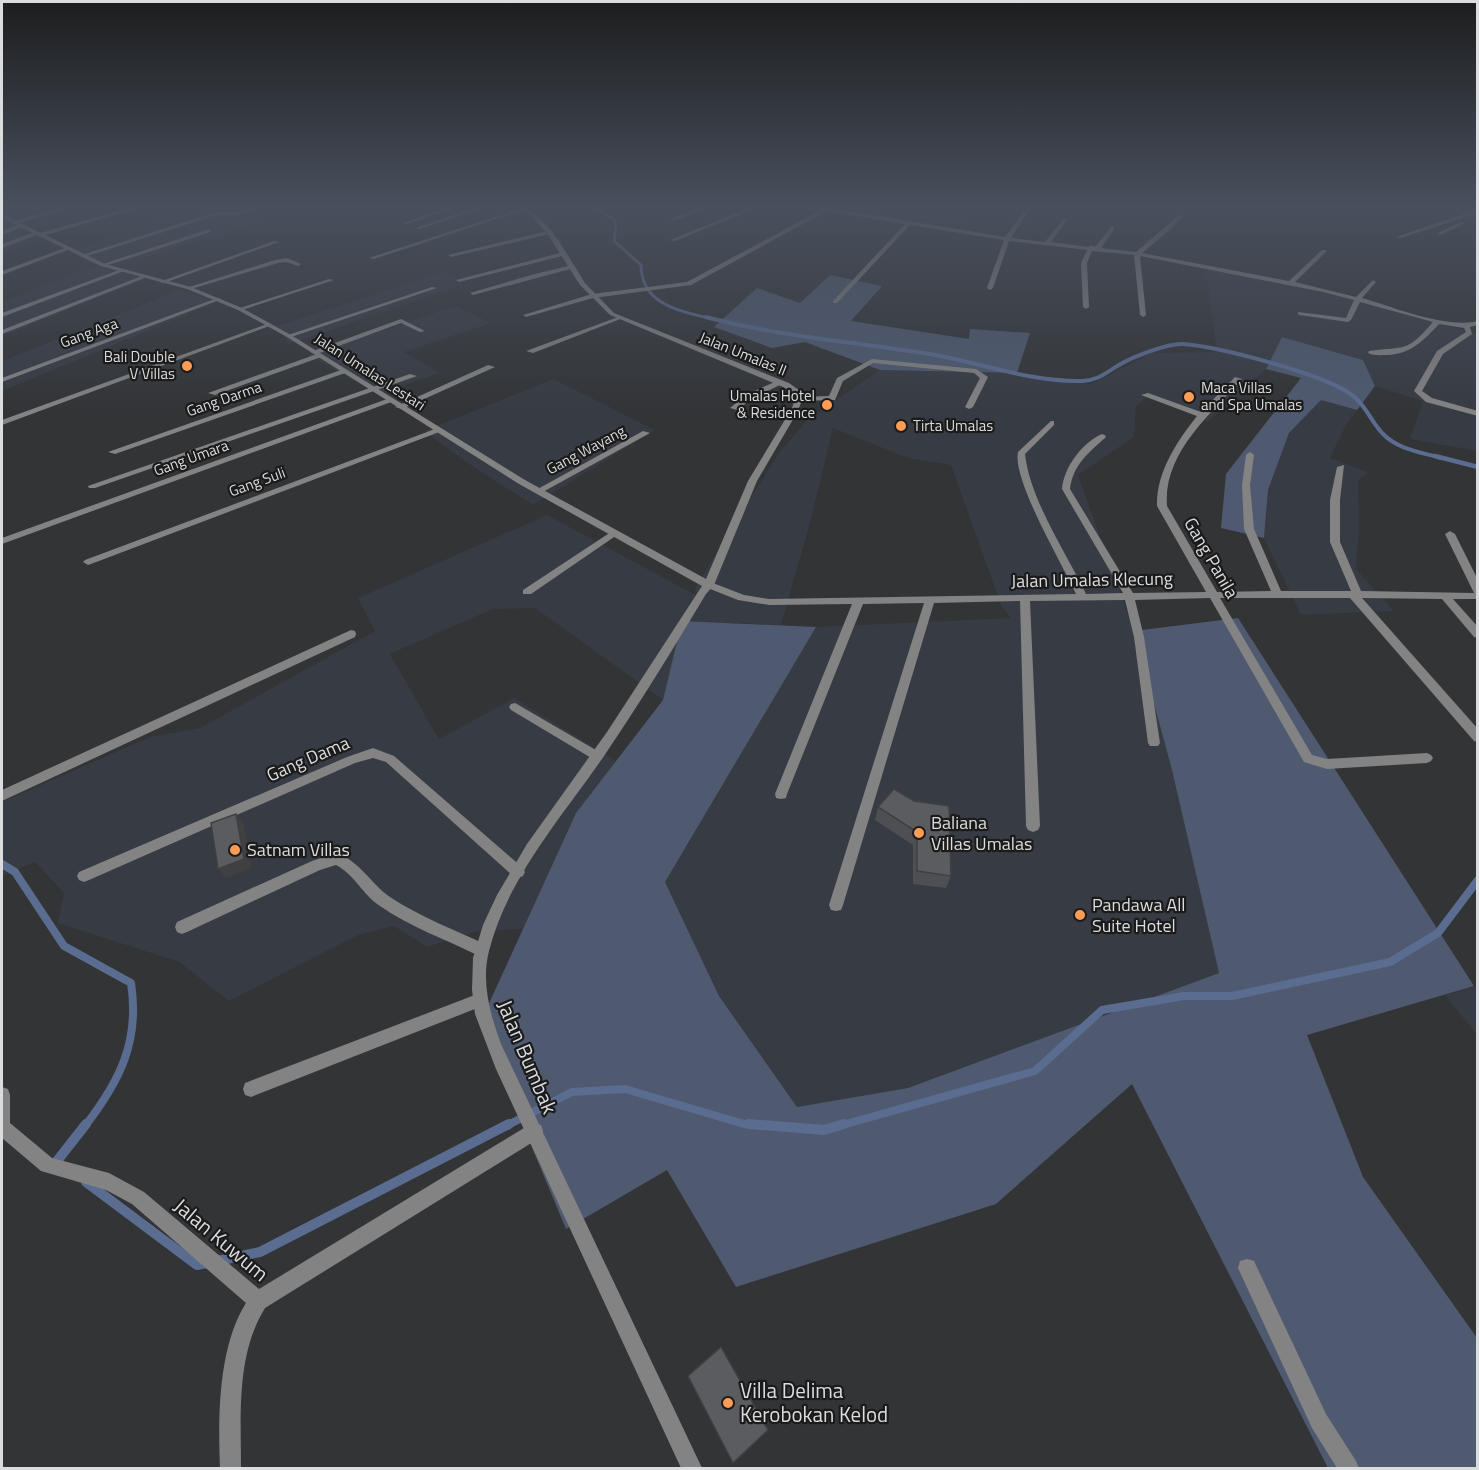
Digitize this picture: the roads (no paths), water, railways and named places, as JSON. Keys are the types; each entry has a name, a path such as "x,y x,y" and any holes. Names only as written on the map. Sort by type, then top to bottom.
{"street":[{"path":"2,315 109,276"},
{"name":"Jalan Umalas Lestari","path":"136,276 189,288 240,309 289,336 394,404 538,491 709,585"},
{"path":"162,282 180,276"},
{"path":"189,288 229,276"},
{"path":"459,280 477,276"},
{"path":"474,293 534,276"},
{"name":"Jalan Umalas II","path":"578,276 592,296 620,318 780,383 795,392 799,399 794,412 758,470 709,585"},
{"path":"526,315 592,296 695,281 705,276"},
{"path":"835,302 860,276"},
{"path":"990,288 994,276"},
{"path":"1085,276 1086,307"},
{"path":"1139,276 1143,315"},
{"path":"1256,276 1358,299 1437,322 1466,326 1478,323"},
{"path":"1291,282 1298,276"},
{"path":"2,332 144,278"},
{"path":"240,309 330,280"},
{"path":"1300,313 1346,321 1351,317 1358,299 1374,282"},
{"path":"289,336 434,288"},
{"name":"Gang Aga","path":"2,380 219,299"},
{"path":"530,351 620,318"},
{"path":"212,393 401,321 422,331"},
{"path":"1372,353 1405,351 1419,342 1437,322"},
{"path":"2,423 269,325"},
{"path":"1466,326 1470,333 1440,353 1418,391 1429,400 1478,414"},
{"path":"799,399 832,398 840,380 872,361 976,371 984,377 969,406"},
{"name":"Gang Umara","path":"2,541 491,368"},
{"name":"Gang Darma","path":"112,452 344,372"},
{"path":"92,486 374,391 413,375"},
{"name":"Gang Panila","path":"1238,379 1201,415 1174,458 1163,483 1160,498 1162,506 1308,759 1327,764 1427,758"},
{"path":"734,408 750,396 780,383"},
{"path":"1145,395 1201,415"},
{"path":"1051,423 1021,454 1021,463 1030,488 1082,597"},
{"name":"Gang Suli","path":"88,562 438,431"},
{"name":"Gang Wayang","path":"538,491 646,433"},
{"path":"1102,436 1082,453 1070,469 1066,489 1129,596 1139,637 1154,743"},
{"path":"1250,455 1246,485 1249,529 1277,594"},
{"path":"1341,468 1335,500 1335,542 1355,595 1478,738"},
{"path":"527,592 614,533"},
{"path":"1450,534 1478,591"},
{"name":"Jalan Umalas Klecung","path":"709,585 742,598 769,602 1277,594 1478,596"},
{"name":"Jalan Bumbak","path":"693,1468 590,1256 535,1131 515,1095 484,1015 480,1000 480,964 482,950 495,915 518,872 559,807 637,698 702,592 709,585"},
{"path":"1444,596 1478,634"},
{"path":"1025,598 1033,826"},
{"path":"836,905 930,599"},
{"path":"782,794 859,600"},
{"path":"2,796 351,634"},
{"path":"515,707 597,756"},
{"name":"Gang Dama","path":"84,876 351,760 373,753 390,759 518,872"},
{"path":"182,927 317,865 336,859 348,864 372,892 387,903 482,950"},
{"path":"251,1089 480,1000"},
{"name":"Jalan Kuwum","path":"2,1096 2,1126 47,1165 109,1182 138,1198 258,1301 535,1131"},
{"path":"1247,1268 1319,1421 1349,1468"},
{"path":"230,1468 234,1372 246,1320 258,1301"}],"waterway":[{"path":"643,276 655,298 676,309 712,319"},
{"path":"706,317 791,334 935,355 1026,376 1063,381 1082,381 1102,376 1132,358 1176,344 1221,350 1296,370 1338,387 1357,399 1383,434 1396,444 1441,458"},
{"path":"1435,456 1478,467"},
{"path":"2,864 15,872 64,946 131,983 133,1023 130,1042 108,1093 85,1126"},
{"path":"839,1126 1035,1071 1102,1010 1184,996 1232,996 1390,962 1438,933 1478,880"},
{"path":"506,1126 572,1092 625,1089 744,1124 768,1126"},
{"path":"57,1161 86,1124"},
{"path":"217,1261 260,1252 509,1124"},
{"path":"748,1124 824,1130 844,1124"},
{"path":"86,1182 197,1265 207,1263"}],"place":[{"name":"Bali Double V Villas","path":"187,366"},
{"name":"Maca Villas and Spa Umalas","path":"1189,397"},
{"name":"Umalas Hotel & Residence","path":"827,405"},
{"name":"Tirta Umalas","path":"901,426"},
{"name":"Baliana Villas Umalas","path":"919,833"},
{"name":"Satnam Villas","path":"235,850"},
{"name":"Pandawa All Suite Hotel","path":"1080,915"},
{"name":"Villa Delima Kerobokan Kelod","path":"728,1403"}]}
